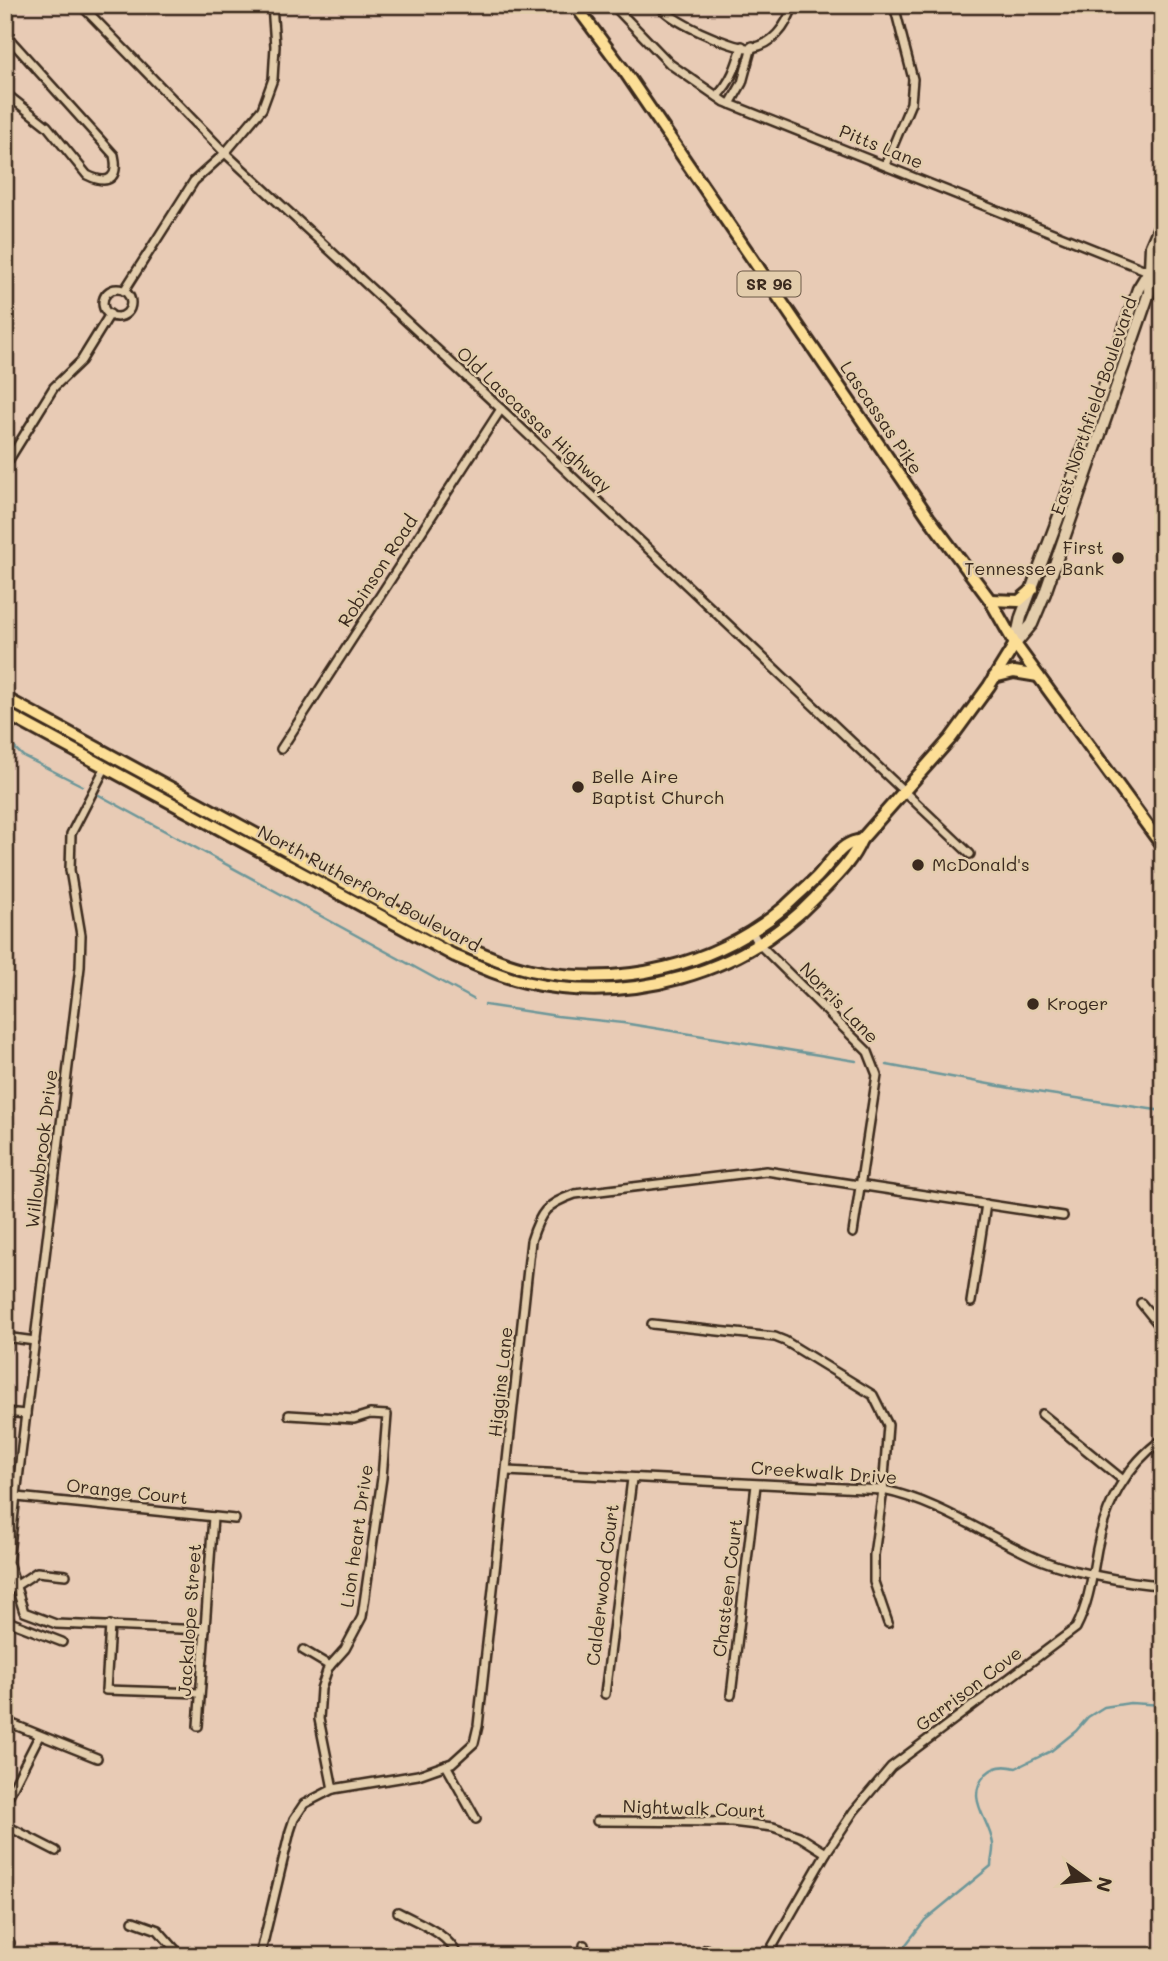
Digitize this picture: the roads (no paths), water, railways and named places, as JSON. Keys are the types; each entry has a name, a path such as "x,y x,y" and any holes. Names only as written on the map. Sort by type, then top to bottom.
{"main road":[{"name":"Lascassas Pike","path":"575,5 625,72 929,518 990,600 1015,644 1163,847"},
{"name":"East Northfield Boulevard","path":"1015,644 1032,624 1045,593 1116,393 1149,293 1151,246 1163,218"},
{"name":"East Northfield Boulevard","path":"1015,644 1021,617 1138,289 1149,271 1163,261"},
{"path":"1104,388 1116,393"},
{"path":"990,600 1019,601 1033,589"},
{"name":"North Rutherford Boulevard","path":"5,713 455,956 489,971 525,982 567,988 601,989 654,984 695,974 759,944 802,911 854,857 861,840 951,738 1015,644"},
{"path":"995,677 1014,672 1038,676"},
{"name":"North Rutherford Boulevard","path":"5,698 451,940 530,970 566,975 609,976 679,965 715,951 782,909 849,843 861,840"}],"street":[{"name":"Old Lascassas Highway","path":"81,5 225,153 501,409 970,854"},
{"path":"124,291 194,181 225,153 261,109 273,79 275,46 272,5"},
{"name":"Pitts Lane","path":"613,5 670,64 730,104 1163,277"},
{"path":"660,5 663,12 686,27 742,46 771,40 781,31 793,5"},
{"path":"886,165 911,103 913,79 894,5"},
{"path":"5,34 114,155 117,167 114,174 107,180 97,180 88,175 47,126 5,93"},
{"path":"717,96 725,88 734,71 742,46"},
{"path":"730,104 742,83 752,46"},
{"path":"114,289 124,291 130,297 129,310 118,317 110,314 103,304 106,295 114,289"},
{"path":"5,466 54,387 80,361 110,314"},
{"name":"Robinson Road","path":"281,749 501,409"},
{"name":"Willowbrook Drive","path":"105,768 71,834 69,870 81,935 80,967 7,1562 24,1612 55,1624 110,1625"},
{"name":"Norris Lane","path":"751,930 759,944 861,1044 871,1058 877,1075 853,1233"},
{"name":"Higgins Lane","path":"260,1956 294,1819 304,1804 333,1789 418,1775 452,1763 474,1742 478,1726 531,1241 538,1219 556,1200 575,1194 766,1171 1063,1216"},
{"path":"971,1303 986,1204"},
{"path":"1142,1303 1163,1329"},
{"path":"652,1324 775,1337 873,1395 888,1424 874,1555 874,1583 888,1623"},
{"path":"5,1351 6,1338 35,1341"},
{"path":"5,1412 26,1414"},
{"name":"Lion heart Drive","path":"289,1415 354,1419 370,1414 387,1415 382,1478 362,1617 345,1649 330,1666 321,1689 319,1719 333,1789"},
{"path":"1042,1414 1123,1480"},
{"name":"Garrison Cove","path":"767,1956 826,1853 854,1811 891,1767 1076,1628 1085,1610 1107,1510 1135,1463 1163,1439"},
{"name":"Creekwalk Drive","path":"507,1471 883,1490 909,1495 1038,1559 1093,1574 1163,1585"},
{"name":"Calderwood Court","path":"605,1694 632,1479"},
{"name":"Chasteen Court","path":"731,1695 756,1485"},
{"path":"5,1486 17,1487"},
{"name":"Orange Court","path":"17,1497 234,1519"},
{"name":"Jackalope Street","path":"198,1726 213,1517"},
{"path":"5,1593 37,1572 66,1575"},
{"path":"5,1620 62,1642"},
{"path":"200,1693 106,1690 110,1625 205,1630"},
{"path":"303,1650 330,1666"},
{"path":"5,1721 97,1758"},
{"path":"5,1803 39,1736"},
{"path":"446,1765 476,1819"},
{"name":"Nightwalk Court","path":"597,1821 732,1822 773,1827 799,1836 826,1853"},
{"path":"5,1825 56,1851"},
{"path":"398,1912 439,1933 452,1943 458,1956"},
{"path":"133,1921 158,1930 181,1956"},
{"path":"584,1945 585,1956"},
{"path":"706,1949 717,1956"}],"waterway":[{"path":"5,739 23,756 83,786"},
{"path":"99,795 473,999"},
{"path":"485,1005 623,1023 856,1061"},
{"path":"887,1065 1010,1088 1163,1111"},
{"path":"897,1956 925,1920 991,1866 993,1844 977,1800 977,1791 986,1774 1000,1766 1016,1768 1051,1751 1076,1731 1088,1717 1104,1707 1130,1703 1163,1705"}],"place":[{"name":"First Tennessee Bank","path":"1118,558"},
{"name":"Belle Aire Baptist Church","path":"578,787"},
{"name":"McDonald's","path":"918,865"},
{"name":"Kroger","path":"1033,1004"}]}
